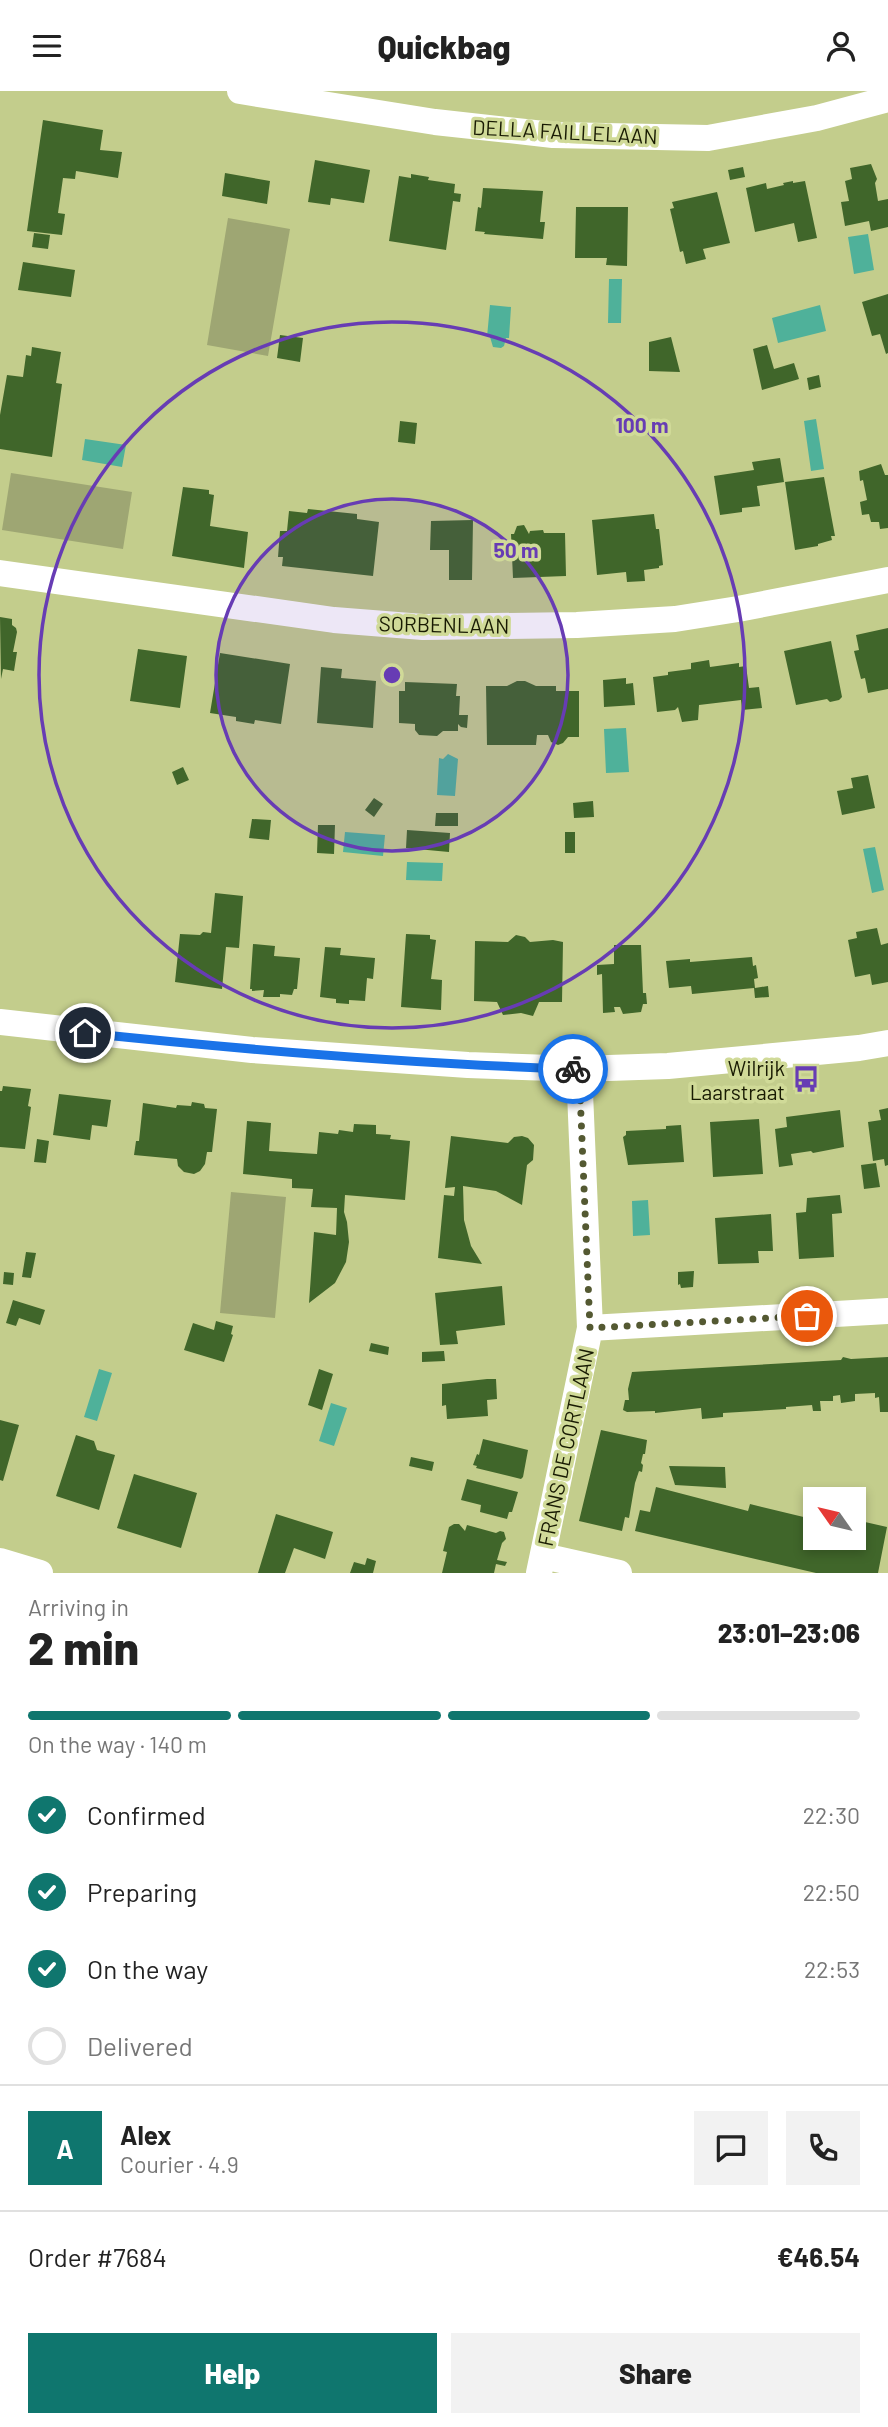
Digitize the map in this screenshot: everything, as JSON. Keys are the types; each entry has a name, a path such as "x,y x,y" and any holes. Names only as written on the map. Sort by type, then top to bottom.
{"street":[{"name":"DELLA FAILLELAAN","path":"240,91 435,122 554,135 708,138 817,118 888,99"},
{"name":"SORBENLAAN","path":"0,573 334,620 423,627 577,625 675,619 888,580"},
{"path":"0,1022 252,1051 468,1065 579,1069 668,1066 888,1043"},
{"name":"FRANS DE CORTLAAN","path":"541,1565 590,1328 579,1069"},
{"path":"590,1328 888,1311"},
{"path":"0,1561 40,1573"},
{"path":"541,1565 619,1573"}],"green space":[{"path":"228,218 290,229 268,356 207,345"},
{"path":"11,473 132,492 123,549 2,530"},
{"path":"231,1192 286,1197 275,1318 220,1313"}],"water":[{"path":"868,234 874,270 854,274 848,237"},
{"path":"609,279 622,279 621,323 608,323"},
{"path":"490,305 511,307 509,338 506,338 501,348 493,347 490,337 487,337"},
{"path":"820,305 826,331 778,343 772,318"},
{"path":"816,419 824,469 811,471 804,421"},
{"path":"85,439 126,445 122,467 82,460"},
{"path":"626,728 629,772 606,773 604,729"},
{"path":"448,754 458,759 455,796 437,795 439,758 443,759"},
{"path":"345,832 385,835 383,856 343,852"},
{"path":"875,847 884,890 872,893 863,849"},
{"path":"407,862 443,863 442,881 406,880"},
{"path":"648,1200 650,1235 633,1236 632,1201"},
{"path":"99,1369 112,1373 97,1421 84,1417"},
{"path":"331,1403 347,1408 334,1446 319,1441"}],"building":[{"path":"43,120 103,130 100,150 122,152 118,178 76,171 75,179 63,178 58,213 65,214 62,235 27,231"},
{"path":"315,160 370,170 364,203 331,198 330,205 308,202"},
{"path":"871,164 877,179 875,183 878,201 888,199 888,227 871,231 869,221 845,226 841,202 849,201 845,181 852,179 850,168"},
{"path":"743,167 745,177 730,180 728,170"},
{"path":"225,173 270,181 267,204 222,196"},
{"path":"411,174 455,184 454,193 461,194 460,202 453,201 446,250 389,241 399,176 411,178"},
{"path":"793,181 805,181 817,238 798,242 794,223 755,232 746,188 766,183 767,189"},
{"path":"483,188 543,191 540,222 545,222 543,239 475,231"},
{"path":"717,192 730,243 703,249 706,259 686,264 683,251 680,252 670,209 674,208 672,202"},
{"path":"576,207 628,207 627,266 606,265 607,258 575,258"},
{"path":"34,233 50,235 48,249 32,247"},
{"path":"23,262 75,270 71,297 18,290"},
{"path":"888,294 886,354 880,334 872,336 862,302"},
{"path":"280,335 303,338 300,362 277,358"},
{"path":"671,337 680,372 649,371 649,342"},
{"path":"767,345 774,369 794,363 799,379 762,390 753,349"},
{"path":"32,347 61,352 56,383 62,384 52,457 0,449 0,415 7,375 23,377 26,355 31,356"},
{"path":"819,375 821,387 809,390 807,378"},
{"path":"400,421 417,423 415,444 398,442"},
{"path":"780,458 784,482 757,486 760,506 720,515 714,476 754,470 752,462"},
{"path":"881,464 885,475 888,475 888,528 880,529 879,522 871,522 869,514 862,515 860,502 867,500 859,471"},
{"path":"824,477 835,536 818,546 795,550 785,482"},
{"path":"183,487 209,490 209,494 214,495 210,526 248,532 244,568 172,556"},
{"path":"308,509 357,514 357,519 379,522 373,576 282,566 283,557 278,557 280,531 287,531 289,511 307,513"},
{"path":"654,514 656,529 659,529 663,565 644,570 645,581 627,582 626,572 597,575 592,520"},
{"path":"473,520 472,580 449,580 449,550 430,550 431,521"},
{"path":"524,525 529,534 530,531 543,530 544,533 565,533 566,576 513,578 511,534 514,534 517,526"},
{"path":"0,617 12,619 12,625 17,632 13,652 17,652 14,671 3,669 1,679"},
{"path":"888,628 888,689 868,693 865,678 861,679 854,651 859,650 856,635"},
{"path":"831,641 842,697 830,702 827,699 796,705 784,651"},
{"path":"138,649 187,656 180,708 130,701"},
{"path":"220,653 290,664 281,724 255,720 254,724 236,721 236,717 210,713"},
{"path":"709,660 710,667 739,663 739,667 746,666 749,688 759,687 762,708 742,710 741,700 699,705 698,720 682,722 678,707 675,710 657,712 653,677 691,669 691,663"},
{"path":"321,667 342,669 341,678 376,681 373,728 317,723"},
{"path":"626,678 626,684 633,683 635,705 604,707 603,680"},
{"path":"517,681 536,686 556,686 556,691 579,691 579,737 568,737 558,745 551,742 548,735 537,735 536,745 487,745 486,686 507,686"},
{"path":"405,682 457,684 456,696 460,696 459,715 468,715 467,728 458,724 458,731 443,731 437,736 419,735 415,724 399,723 399,691 405,691"},
{"path":"183,767 189,780 177,785 172,772"},
{"path":"868,775 875,808 842,815 837,791 853,788 851,778"},
{"path":"374,798 383,804 374,817 365,810"},
{"path":"593,801 594,817 574,818 573,803"},
{"path":"436,813 458,813 458,826 435,826"},
{"path":"252,819 271,820 269,840 249,838"},
{"path":"318,825 335,825 334,854 317,853"},
{"path":"407,830 450,833 449,852 406,848"},
{"path":"565,832 575,832 575,853 565,853"},
{"path":"215,893 243,896 239,948 226,947 222,989 175,982 180,934 211,933"},
{"path":"877,928 881,945 888,943 888,982 872,985 870,974 855,977 848,940 857,938 856,932"},
{"path":"406,934 430,935 430,939 436,940 431,979 442,980 441,1010 401,1007"},
{"path":"516,935 525,937 530,942 563,942 562,1002 539,1002 533,1016 521,1013 503,1015 497,1002 474,1001 475,941 508,942"},
{"path":"253,944 275,946 274,956 300,958 297,989 294,989 292,995 263,997 264,990 250,989"},
{"path":"614,945 641,945 643,993 646,993 647,1004 643,1004 641,1012 623,1014 620,1007 614,1007 615,1012 603,1013 602,974 597,975 597,965 614,964"},
{"path":"325,947 341,948 340,955 375,958 373,979 367,978 365,1001 336,1003 336,999 320,997"},
{"path":"752,957 758,978 754,979 755,988 768,986 769,997 755,998 754,988 692,994 691,986 669,988 666,961 690,959 690,962"},
{"path":"3,1086 31,1089 25,1149 0,1147 0,1091"},
{"path":"59,1094 111,1100 107,1127 92,1125 90,1140 53,1135"},
{"path":"192,1102 204,1104 205,1108 217,1109 212,1152 207,1152 205,1164 200,1171 194,1174 184,1172 178,1166 177,1159 134,1155 136,1141 139,1141 143,1103 176,1108 177,1105 191,1106"},
{"path":"888,1108 888,1165 885,1166 884,1159 873,1161 868,1122 881,1120 879,1110"},
{"path":"840,1110 844,1147 791,1154 793,1165 779,1167 775,1129 787,1127 786,1117"},
{"path":"759,1119 763,1174 713,1177 710,1122"},
{"path":"247,1121 271,1123 269,1151 317,1154 319,1132 353,1132 354,1124 376,1125 376,1134 410,1141 405,1200 345,1195 344,1212 349,1242 346,1262 335,1283 309,1303 314,1232 336,1235 337,1208 311,1207 313,1189 292,1188 292,1179 243,1174"},
{"path":"681,1125 684,1162 628,1165 623,1137 626,1131 666,1129 666,1126"},
{"path":"451,1136 508,1143 514,1137 522,1136 534,1145 533,1160 527,1165 522,1205 496,1191 463,1186 464,1220 471,1246 482,1264 438,1258 444,1195 454,1196 455,1187 445,1188"},
{"path":"37,1139 49,1141 46,1163 34,1162"},
{"path":"876,1163 880,1187 864,1189 861,1165"},
{"path":"840,1195 842,1213 832,1214 834,1257 799,1259 796,1213 806,1212 807,1198"},
{"path":"771,1214 773,1251 758,1251 759,1263 718,1264 715,1218"},
{"path":"26,1252 36,1253 31,1278 22,1277"},
{"path":"694,1271 693,1287 681,1288 680,1284 678,1285 678,1272"},
{"path":"4,1272 14,1273 13,1285 3,1284"},
{"path":"502,1286 505,1325 456,1331 458,1344 440,1345 435,1293"},
{"path":"13,1300 45,1310 40,1325 19,1318 16,1326 6,1323"},
{"path":"216,1321 233,1326 233,1335 224,1362 184,1350 193,1323 214,1330"},
{"path":"371,1343 389,1347 388,1355 369,1351"},
{"path":"444,1351 445,1361 422,1362 422,1352"},
{"path":"843,1357 888,1357 888,1412 880,1412 879,1397 875,1398 875,1393 855,1394 855,1401 841,1403 840,1395 833,1396 833,1401 820,1401 821,1411 813,1411 812,1405 723,1413 723,1417 702,1419 701,1408 655,1413 623,1410 625,1400 629,1400 628,1389 632,1372 841,1360"},
{"path":"319,1369 333,1374 322,1410 308,1405"},
{"path":"496,1379 497,1399 487,1400 488,1416 447,1419 446,1405 442,1406 442,1384"},
{"path":"0,1420 19,1425 3,1481 0,1480"},
{"path":"601,1430 647,1440 641,1463 642,1472 639,1471 629,1518 625,1517 622,1531 579,1521"},
{"path":"76,1435 94,1441 97,1450 115,1455 99,1510 56,1496"},
{"path":"483,1439 528,1450 521,1479 473,1465"},
{"path":"411,1457 434,1462 432,1471 409,1466"},
{"path":"669,1466 725,1467 726,1488 675,1485"},
{"path":"134,1474 197,1493 181,1548 117,1528"},
{"path":"467,1479 518,1492 507,1519 480,1512 481,1505 461,1500"},
{"path":"656,1487 748,1511 750,1504 803,1517 803,1551 866,1551 866,1522 887,1527 878,1573 816,1573 635,1531 640,1510 650,1512"},
{"path":"276,1514 333,1532 325,1559 294,1548 285,1573 258,1573"},
{"path":"459,1524 465,1531 467,1525 496,1533 504,1532 506,1539 502,1543 497,1560 507,1562 505,1566 496,1564 494,1573 442,1573 447,1552 443,1551 449,1527"},
{"path":"367,1558 376,1561 373,1573 350,1573 354,1562 365,1565"}],"way so far":[{"path":"573,1069 579,1069 590,1328 807,1316"}],"place":[{"name":"Wilrijk Laarstraat","path":"806,1079"}],"route":[{"path":"85,1033 252,1051 573,1069"}]}
